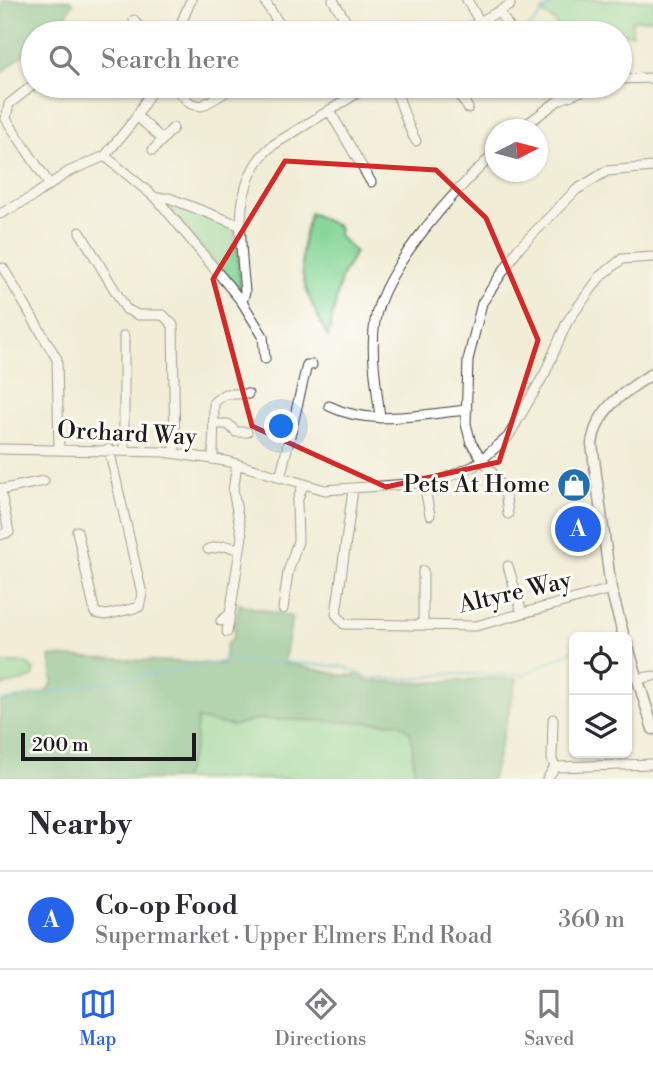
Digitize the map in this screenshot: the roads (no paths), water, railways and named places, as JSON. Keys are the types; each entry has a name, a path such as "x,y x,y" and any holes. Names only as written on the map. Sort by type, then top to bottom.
{"main road":[{"path":"624,632 611,589 595,480 593,438 600,418 609,405 653,373"},
{"path":"632,666 653,729"}],"street":[{"path":"182,21 191,0"},
{"path":"264,0 277,21"},
{"path":"333,0 346,21"},
{"path":"467,0 479,21"},
{"path":"482,21 510,5"},
{"path":"499,12 505,21"},
{"path":"632,79 653,78"},
{"path":"21,94 9,104 6,119 50,185"},
{"path":"0,214 70,171 105,156 137,116 147,98"},
{"path":"185,98 191,104 202,107 217,98"},
{"path":"242,302 245,292 240,210 262,155 348,98"},
{"path":"400,98 404,105 407,125 416,141"},
{"path":"462,98 468,108"},
{"path":"534,119 564,98"},
{"path":"328,110 370,182"},
{"path":"137,116 162,139"},
{"path":"153,150 173,128"},
{"path":"105,156 157,198 242,302 263,335 265,359"},
{"path":"380,418 374,331 383,295 419,237 485,163"},
{"path":"508,514 505,491 468,435 468,360 479,311 488,290 518,249 584,183 615,169 653,167"},
{"path":"157,198 169,198 239,225"},
{"path":"80,232 127,309 138,315 163,315 173,325 175,453"},
{"name":"Orchard Way","path":"0,449 109,449 175,453 213,458 325,490 424,484 452,476 483,460 514,429 573,313 607,270 626,258 653,257"},
{"path":"4,268 57,361 59,449"},
{"path":"124,335 124,450"},
{"path":"280,478 307,365 312,365"},
{"path":"213,458 213,405 218,397 248,394"},
{"path":"329,406 349,414 380,418 467,410"},
{"path":"213,424 228,424 236,432 247,432"},
{"path":"77,531 93,610 106,615 139,607 142,594 109,449"},
{"path":"227,632 242,528 233,491 237,464"},
{"path":"4,534 0,489 44,481"},
{"path":"424,484 430,515"},
{"path":"283,609 288,572 298,541 297,502 303,485"},
{"name":"Altyre Way","path":"353,490 336,614 344,624 476,626 611,589"},
{"path":"208,549 225,546 240,548"},
{"path":"509,566 522,613"},
{"path":"423,571 423,625"},
{"path":"221,621 230,614"},
{"path":"638,679 653,676"},
{"path":"553,719 552,759 555,767"},
{"path":"555,767 653,764"},
{"path":"547,779 555,767"}],"waterway":[{"path":"535,21 550,5 559,0"},
{"path":"0,701 224,661 225,657 250,663 283,662 345,667 368,678 415,679 446,674 524,675 569,652"}],"place":[{"name":"Pets At Home","path":"574,485"},
{"name":"Co-op Food","path":"578,529"}]}
